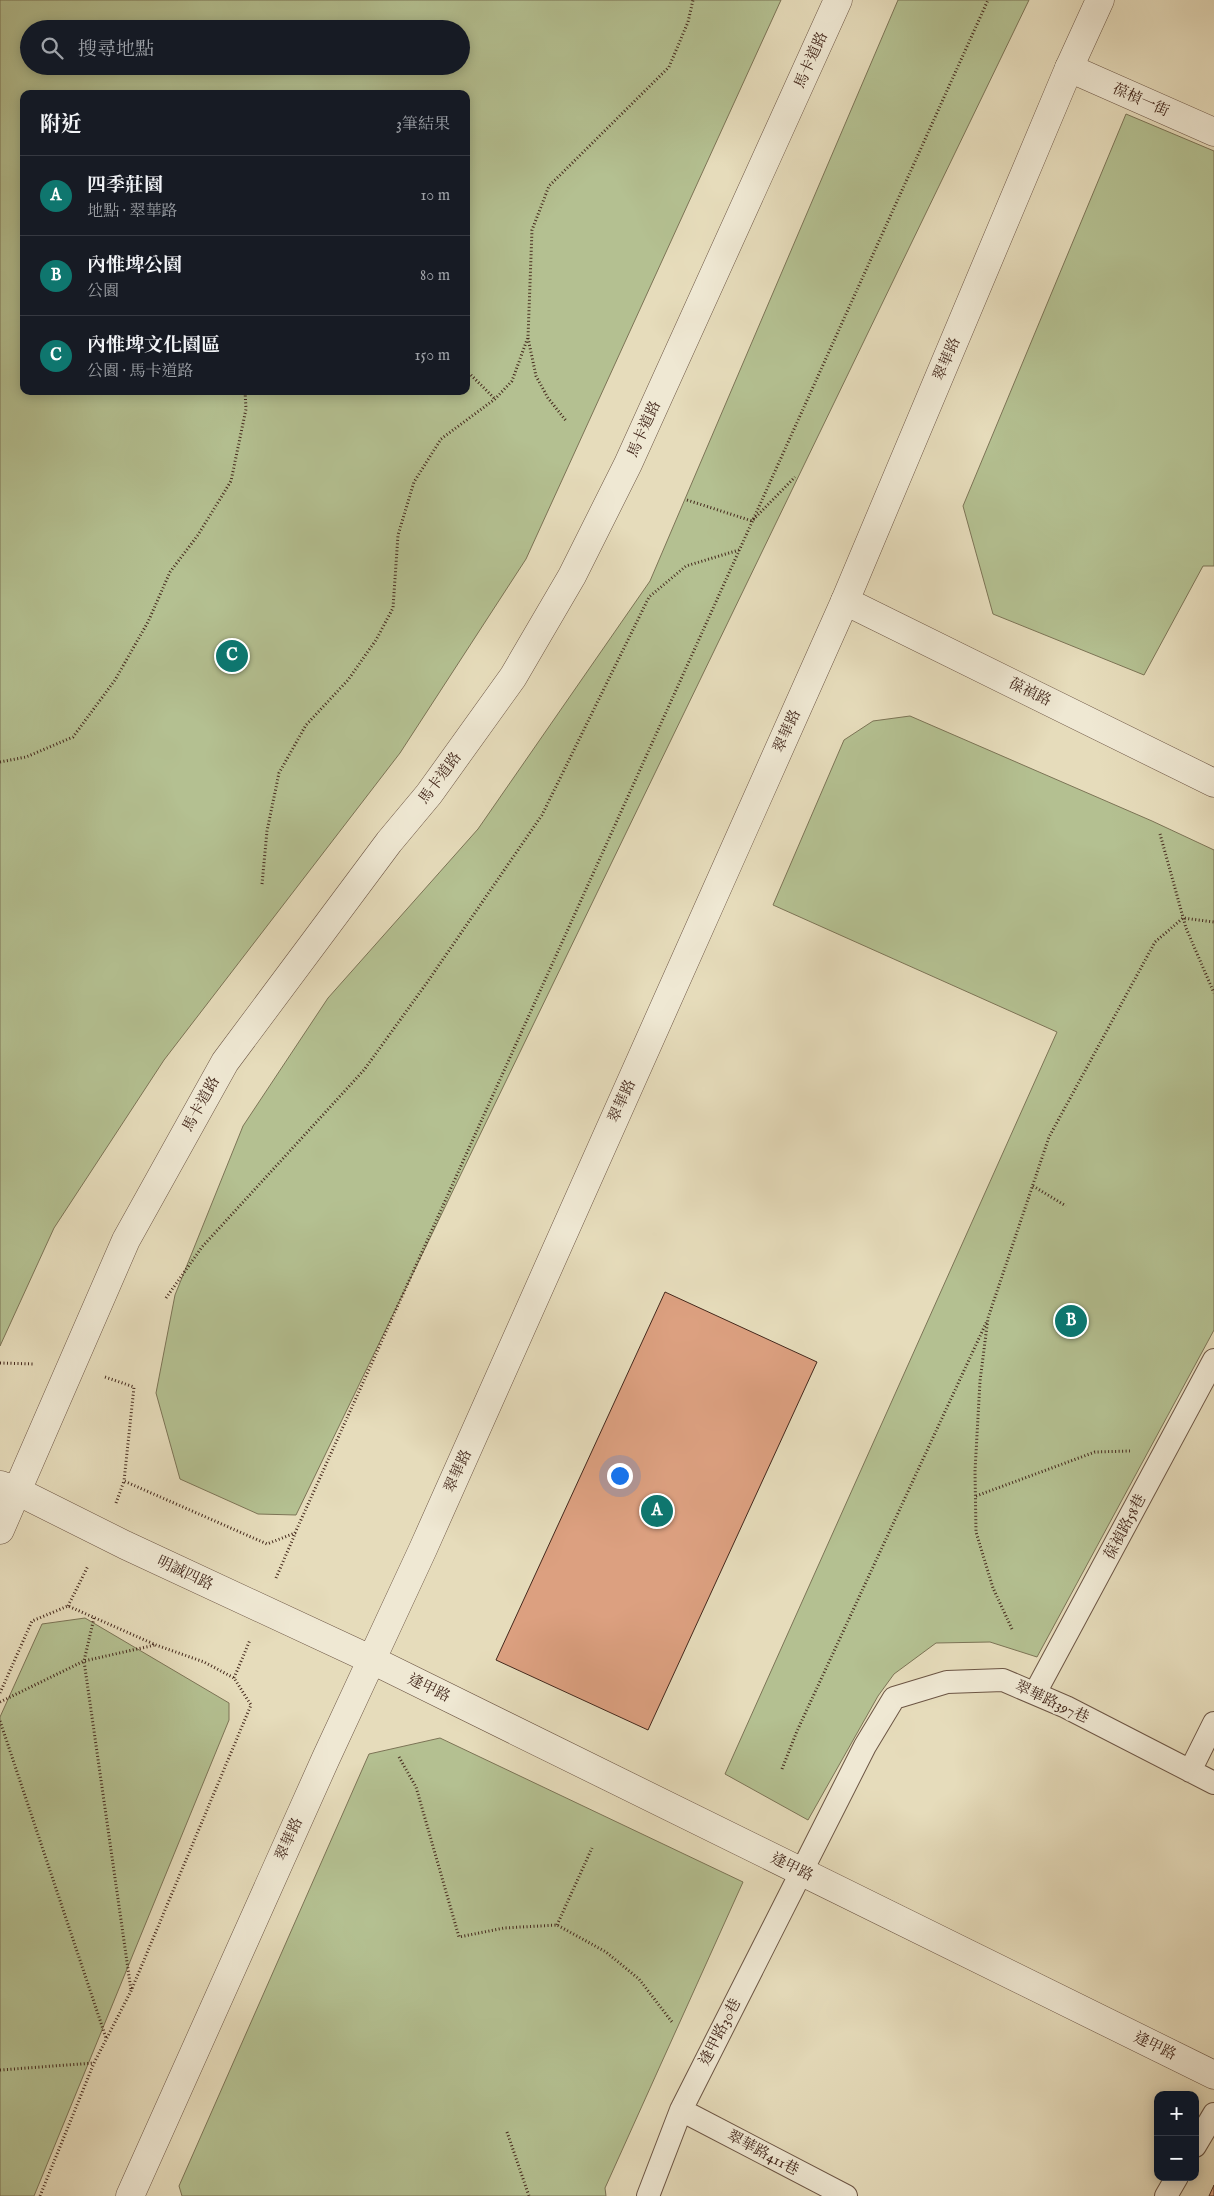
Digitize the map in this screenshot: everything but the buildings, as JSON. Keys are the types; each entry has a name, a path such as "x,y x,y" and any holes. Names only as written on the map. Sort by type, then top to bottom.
{"street":[{"name":"馬卡道路","path":"0,1530 9,1488 126,1240 225,1062 389,842 429,794 512,677 572,576 628,464 838,0"},
{"name":"翠華路","path":"130,2196 370,1659 423,1549 845,601 1069,68 1100,0"},
{"name":"葆楨一街","path":"1069,68 1214,132"},
{"name":"葆禎路","path":"845,601 1214,783"},
{"name":"明誠四路","path":"9,1488 125,1546 370,1659"},
{"name":"逢甲路","path":"370,1659 1214,2075"}],"lane":[{"name":"葆禎路58巷","path":"1035,1693 1214,1360"},
{"name":"翠華路397巷","path":"801,1871 865,1746 894,1698 947,1682 1003,1680 1066,1706 1214,1783"},
{"path":"1190,1771 1214,1723"},
{"name":"逢甲路30巷","path":"648,2196 681,2110 801,1871"},
{"name":"翠華路411巷","path":"681,2110 846,2196"},
{"path":"1199,2139 1214,2114"},
{"path":"1166,2196 1175,2181"}],"path":[{"path":"567,422 548,398 536,376 528,338 532,230 549,186 669,67 688,22 693,0"},
{"path":"134,1387 124,1481 267,1544 295,1533 988,0"},
{"path":"262,884 268,831 279,773 306,725 348,680 376,640 393,608 398,535 414,482 441,439 496,399 512,381 528,338"},
{"path":"470,374 496,399"},
{"path":"0,762 26,757 73,738 115,680 148,622 170,572 198,535 231,481 246,409 245,395"},
{"path":"752,521 795,477"},
{"path":"687,500 752,521"},
{"path":"166,1298 202,1247 364,1070 426,984 542,815 649,597 686,566 739,550"},
{"path":"1160,834 1183,918 1214,993"},
{"path":"782,1769 797,1731 988,1318 1050,1137 1155,942 1183,918 1214,922"},
{"path":"1033,1186 1066,1206"},
{"path":"988,1318 980,1380 976,1532 993,1588 1012,1629"},
{"path":"976,1496 1096,1452 1134,1450"},
{"path":"0,1692 32,1620 68,1606 156,1645 204,1662 234,1678 252,1705 132,1991 94,2062 40,2196"},
{"path":"94,1618 84,1661 132,1991"},
{"path":"0,1702 84,1661 156,1645"},
{"path":"0,1721 106,2038"},
{"path":"399,1757 416,1787 459,1938 504,1928 557,1925 606,1952 639,1979 672,2022"},
{"path":"557,1925 592,1848"},
{"path":"0,2070 94,2062"},
{"path":"507,2132 529,2196"}],"green space":[{"path":"0,0 781,0 526,559 400,753 164,1060 54,1228 0,1346"},
{"path":"898,0 1029,0 296,1515 258,1514 180,1479 156,1393 175,1295 243,1126 328,998 478,829 650,581"},
{"path":"1126,114 1214,151 1214,566 1203,566 1144,675 993,614 963,506"},
{"path":"910,716 1152,821 1214,850 1214,1330 1037,1657 990,1642 936,1643 894,1674 878,1696 808,1820 725,1774 1057,1032 773,905 844,740 873,721"},
{"path":"85,1618 229,1703 229,1720 34,2196 0,2196 0,1717 42,1624"},
{"path":"440,1738 743,1882 605,2188 606,2196 182,2196 179,2186 369,1754"}],"place":[{"name":"內惟埤文化園區","path":"232,656"},
{"name":"內惟埤公園","path":"1071,1321"},
{"name":"四季莊園","path":"657,1511"}]}
